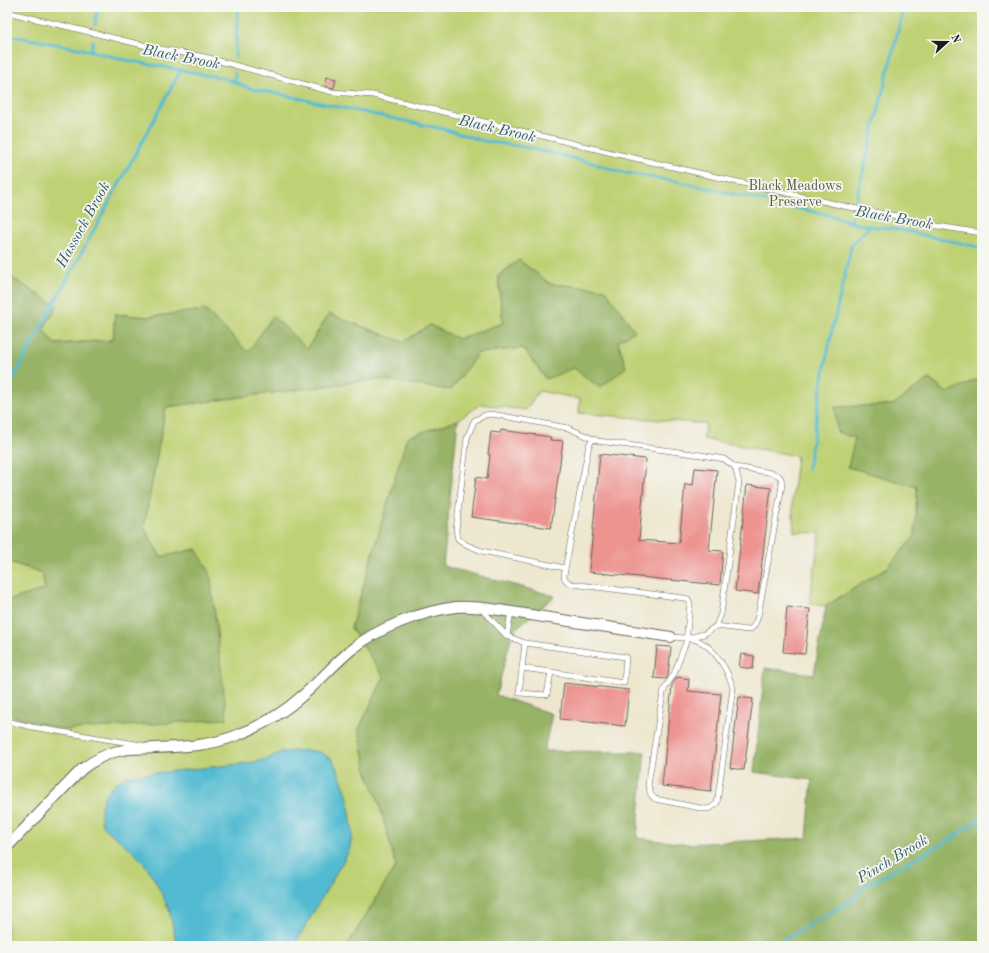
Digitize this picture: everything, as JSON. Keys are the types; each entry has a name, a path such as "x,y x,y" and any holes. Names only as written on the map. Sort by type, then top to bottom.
{"street":[{"path":"7,847 82,769 93,761 118,751 187,747 211,743 232,737 268,721 287,709 351,650 386,627 443,609 458,607 511,612 671,637"}],"lane":[{"path":"7,12 155,48 205,57 332,92 373,95 608,152 857,209 903,217 925,224 982,233"},
{"path":"565,568 482,551 467,546 458,539 456,530 467,438 474,421 484,415 492,414 568,428 598,441 724,459 735,467 779,476 782,479 781,491 758,616 754,626 751,630 748,630 716,626"},
{"path":"593,439 589,445 564,579 572,584 688,599 690,603 687,638 674,674 663,693 648,785 651,795 655,799 704,809 711,808 717,803 733,688 724,668 711,650 699,641 687,638 671,637"},
{"path":"687,638 704,634 716,626 721,614 740,482 735,467"},
{"path":"481,608 507,636 525,643 626,657 624,683 522,668"},
{"path":"507,636 511,612"},
{"path":"525,643 519,693 547,695 551,672"},
{"path":"7,721 32,727 161,748"}],"green space":[{"name":"Black Meadows Preserve","path":"7,7 982,7 982,377 947,393 929,379 893,405 835,407 855,438 849,467 917,487 915,536 888,567 826,606 809,604 820,533 794,532 792,500 797,456 703,439 706,424 579,413 580,399 539,391 526,410 481,404 458,420 407,437 351,628 384,677 359,729 367,772 378,799 396,866 347,946 7,946 7,714 65,730 196,549 161,557 144,527 165,407 378,379 451,390 478,353 523,348 546,379 618,341 605,289 550,284 519,260 498,276 503,323 458,339 430,325 403,342 329,314 307,349 248,352 205,310 147,317 115,314 113,340 55,344 43,330 57,306 7,275"},
{"path":"519,260 550,284 605,289 635,331 618,341 626,367 600,388 574,368 546,379 523,348 478,353 451,390 378,379 166,407 144,527 161,557 196,549 210,572 227,719 65,730 7,714 7,601 45,589 42,573 7,561 7,275 57,306 43,330 55,344 113,340 115,314 147,317 205,310 248,352 273,316 307,349 329,314 403,342 430,325 458,339 503,323 498,276"},
{"path":"982,377 982,946 347,946 396,866 378,799 367,772 359,729 384,677 351,628 407,437 458,420 443,566 555,596 513,631 496,695 552,714 544,751 645,752 637,838 685,844 807,838 812,780 754,772 765,668 814,674 826,606 888,567 915,536 917,487 848,467 855,438 837,432 835,407 893,405 929,379 947,393"},
{"path":"7,561 42,573 45,590 7,601"}],"water":[{"path":"307,750 320,752 332,759 347,794 353,833 349,851 294,946 177,946 169,909 156,882 144,863 129,848 103,827 101,820 101,807 105,794 115,783 126,776 250,763 267,759 281,752"}],"building":[{"path":"327,77 336,79 334,88 325,86"},
{"path":"501,430 551,437 550,440 563,441 551,528 471,517 476,477 487,479 491,432 500,433"},
{"path":"600,454 646,459 639,540 679,543 685,484 693,485 695,468 717,470 709,550 723,551 720,585 589,572"},
{"path":"747,485 771,488 758,594 735,591"},
{"path":"787,607 810,609 805,654 783,652"},
{"path":"657,646 671,647 668,676 666,679 654,678"},
{"path":"741,654 754,656 753,669 739,667"},
{"path":"677,677 689,679 688,691 721,694 711,791 662,786 672,685"},
{"path":"564,683 629,690 625,726 560,719"},
{"path":"739,697 753,699 744,770 730,768"}],"waterway":[{"path":"95,25 97,7"},
{"path":"235,57 238,7"},
{"path":"856,200 904,7"},
{"name":"Black Brook","path":"7,35 83,49 126,60 224,78 252,89 443,129 484,141 524,147 593,163 621,172 680,182 832,216 856,224 901,230 982,248"},
{"path":"91,51 93,41"},
{"name":"Hassock Brook","path":"7,390 181,70"},
{"path":"234,82 235,73"},
{"name":"Black Brook","path":"851,223 852,216"},
{"path":"808,469 832,330 852,244 869,227"},
{"name":"Pinch Brook","path":"775,946 854,899 863,887 949,840 982,818"}]}
